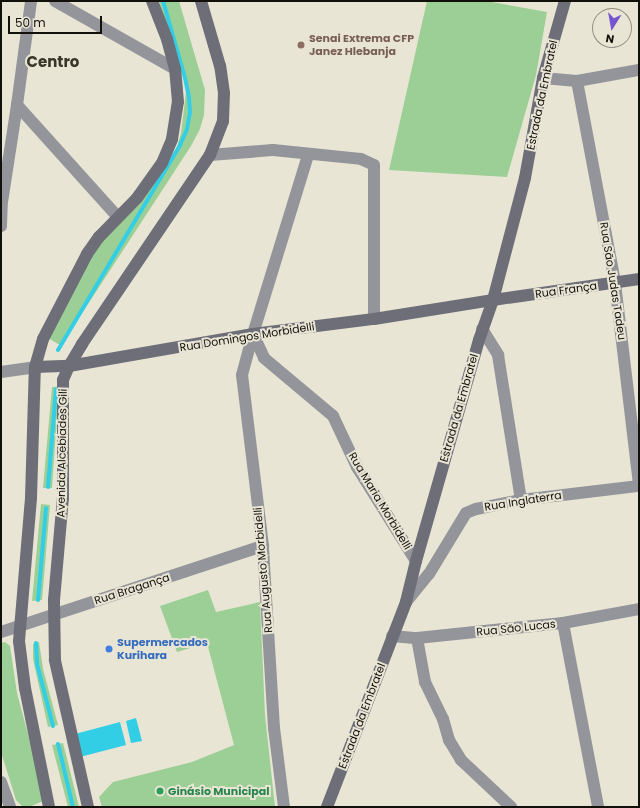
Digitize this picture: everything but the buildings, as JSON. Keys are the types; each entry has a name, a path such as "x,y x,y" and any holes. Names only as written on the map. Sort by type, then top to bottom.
{"street":[{"path":"1,226 1,202 18,105 31,1"},
{"path":"56,1 175,69"},
{"path":"49,807 21,667 20,626 31,498 35,367 42,339 87,254 99,237 137,198 162,163 169,145 178,102 175,69 167,39 152,1"},
{"name":"Avenida Alcebíades Gili","path":"88,807 55,660 54,615 63,498 63,380 69,366 210,155 224,121 224,93 220,66 200,1"},
{"name":"Estrada da Embratel","path":"327,807 406,602 416,561 482,329 493,300 525,178 543,78 565,1"},
{"path":"543,78 577,81 639,70"},
{"name":"Rua São Judas Tadeu","path":"577,81 615,283 639,485"},
{"path":"18,105 118,216"},
{"path":"210,155 273,150 361,158 374,165 374,319"},
{"name":"Rua Augusto Morbidelli","path":"284,807 274,728 263,546 242,375 308,154"},
{"name":"Rua França","path":"493,300 639,279"},
{"name":"Rua Domingos Morbidelli","path":"1,372 35,367 69,366 253,334 374,319 493,300"},
{"path":"482,329 498,355 521,500"},
{"name":"Rua Maria Morbidelli","path":"253,334 264,358 333,416 357,467 416,561"},
{"name":"Rua Inglaterra","path":"406,602 429,574 466,513 476,508 521,500 639,485"},
{"name":"Rua Bragança","path":"1,632 263,546"},
{"name":"Rua São Lucas","path":"392,636 417,638 563,622 639,610"},
{"path":"563,622 598,807"},
{"path":"417,638 425,682 443,719 449,740 461,760 510,807"},
{"path":"1,782 10,807"}],"green space":[{"path":"159,1 179,1 205,90 204,115 200,129 191,146 62,344 58,344 48,338 91,253 165,167 177,147 181,133 186,92 185,80"},
{"path":"427,1 486,1 547,12 536,75 507,177 389,170"},
{"path":"52,387 59,387 52,488 43,488"},
{"path":"41,504 50,505 42,600 32,601"},
{"path":"208,590 216,612 260,602 265,715 275,807 102,807 99,797 113,782 192,762 234,745 207,643 177,652 160,606"},
{"path":"5,642 10,646 17,693 44,794 43,801 29,807 23,807 16,800 1,752 1,643"},
{"path":"39,642 43,669 58,725 48,727 33,659 33,644"},
{"path":"63,743 79,807 68,807 52,745"}],"water":[{"path":"136,718 142,741 131,743 126,721"},
{"path":"120,722 126,745 80,757 75,734"}],"waterway":[{"path":"58,350 180,145 187,129 190,112 189,97 163,1"},
{"path":"48,487 56,389"},
{"path":"38,600 46,508"},
{"path":"36,643 37,664 53,726"},
{"path":"58,744 73,807"}],"place":[{"name":"Senai Extrema CFP Janez Hlebanja","path":"301,45"},
{"name":"Supermercados Kurihara","path":"109,649"},
{"name":"Ginásio Municipal","path":"160,791"}],"district":[{"name":"Centro","path":"53,62"}]}
